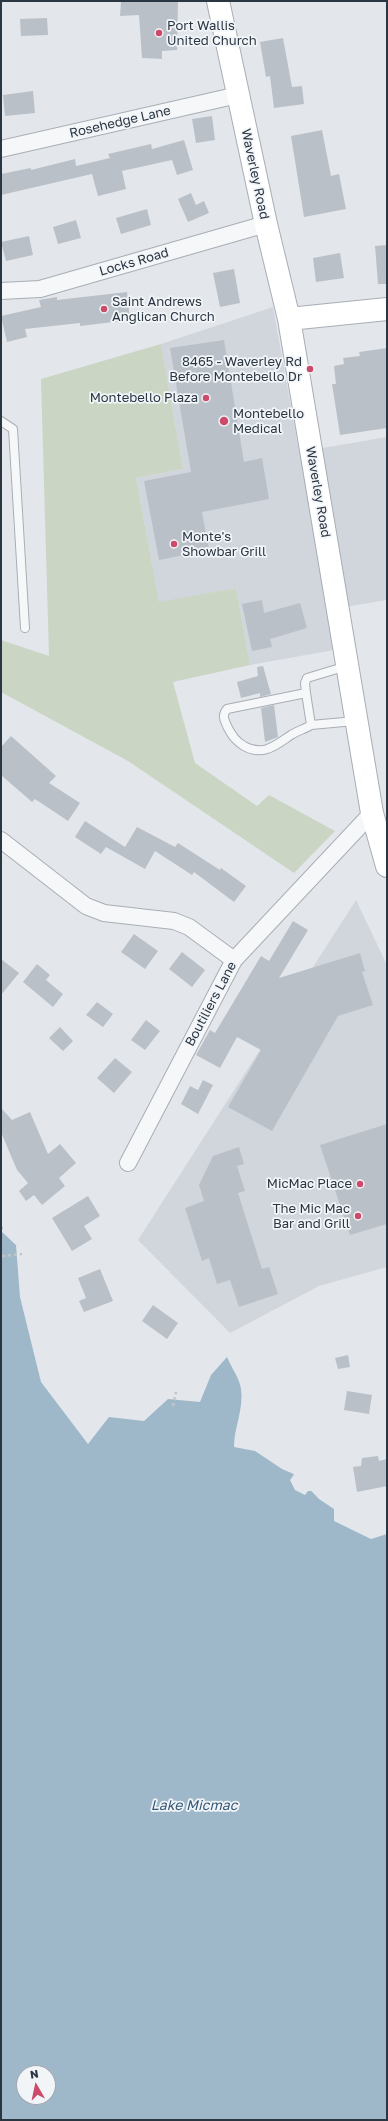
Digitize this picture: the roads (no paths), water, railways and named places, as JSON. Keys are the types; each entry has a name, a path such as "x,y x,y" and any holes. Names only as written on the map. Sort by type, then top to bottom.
{"main road":[{"name":"Waverley Road","path":"218,1 266,224 289,319 372,813 383,843 387,866"},
{"path":"289,319 387,309"}],"street":[{"name":"Rosehedge Lane","path":"1,149 238,95"},
{"name":"Locks Road","path":"1,291 40,289 266,224"},
{"name":"Boutiliers Lane","path":"128,1163 234,960 372,813"},
{"path":"1,840 86,906 104,913 174,921 189,927 234,960"}],"lane":[{"path":"1,421 13,429 25,628"},
{"path":"311,726 305,683 308,678 348,666"},
{"path":"306,693 227,709 224,712 224,717 233,739 250,750 263,751 276,747 292,734 311,726 357,721"}],"water":[{"name":"Lake Micmac","path":"1,1231 16,1245 20,1297 41,1382 88,1444 109,1417 144,1421 168,1399 200,1402 211,1375 227,1357 237,1377 242,1396 234,1447 255,1451 282,1469 296,1475 319,1499 334,1509 334,1521 371,1539 387,1534 387,2120 1,2120"}],"place":[{"name":"Port Wallis United Church","path":"159,33"},
{"name":"Saint Andrews Anglican Church","path":"104,309"},
{"name":"8465 - Waverley Rd Before Montebello Dr","path":"310,369"},
{"name":"Montebello Plaza","path":"206,398"},
{"name":"Montebello Medical","path":"224,421"},
{"name":"Monte's Showbar Grill","path":"174,544"},
{"name":"MicMac Place","path":"360,1184"},
{"name":"The Mic Mac Bar and Grill","path":"358,1216"}]}
